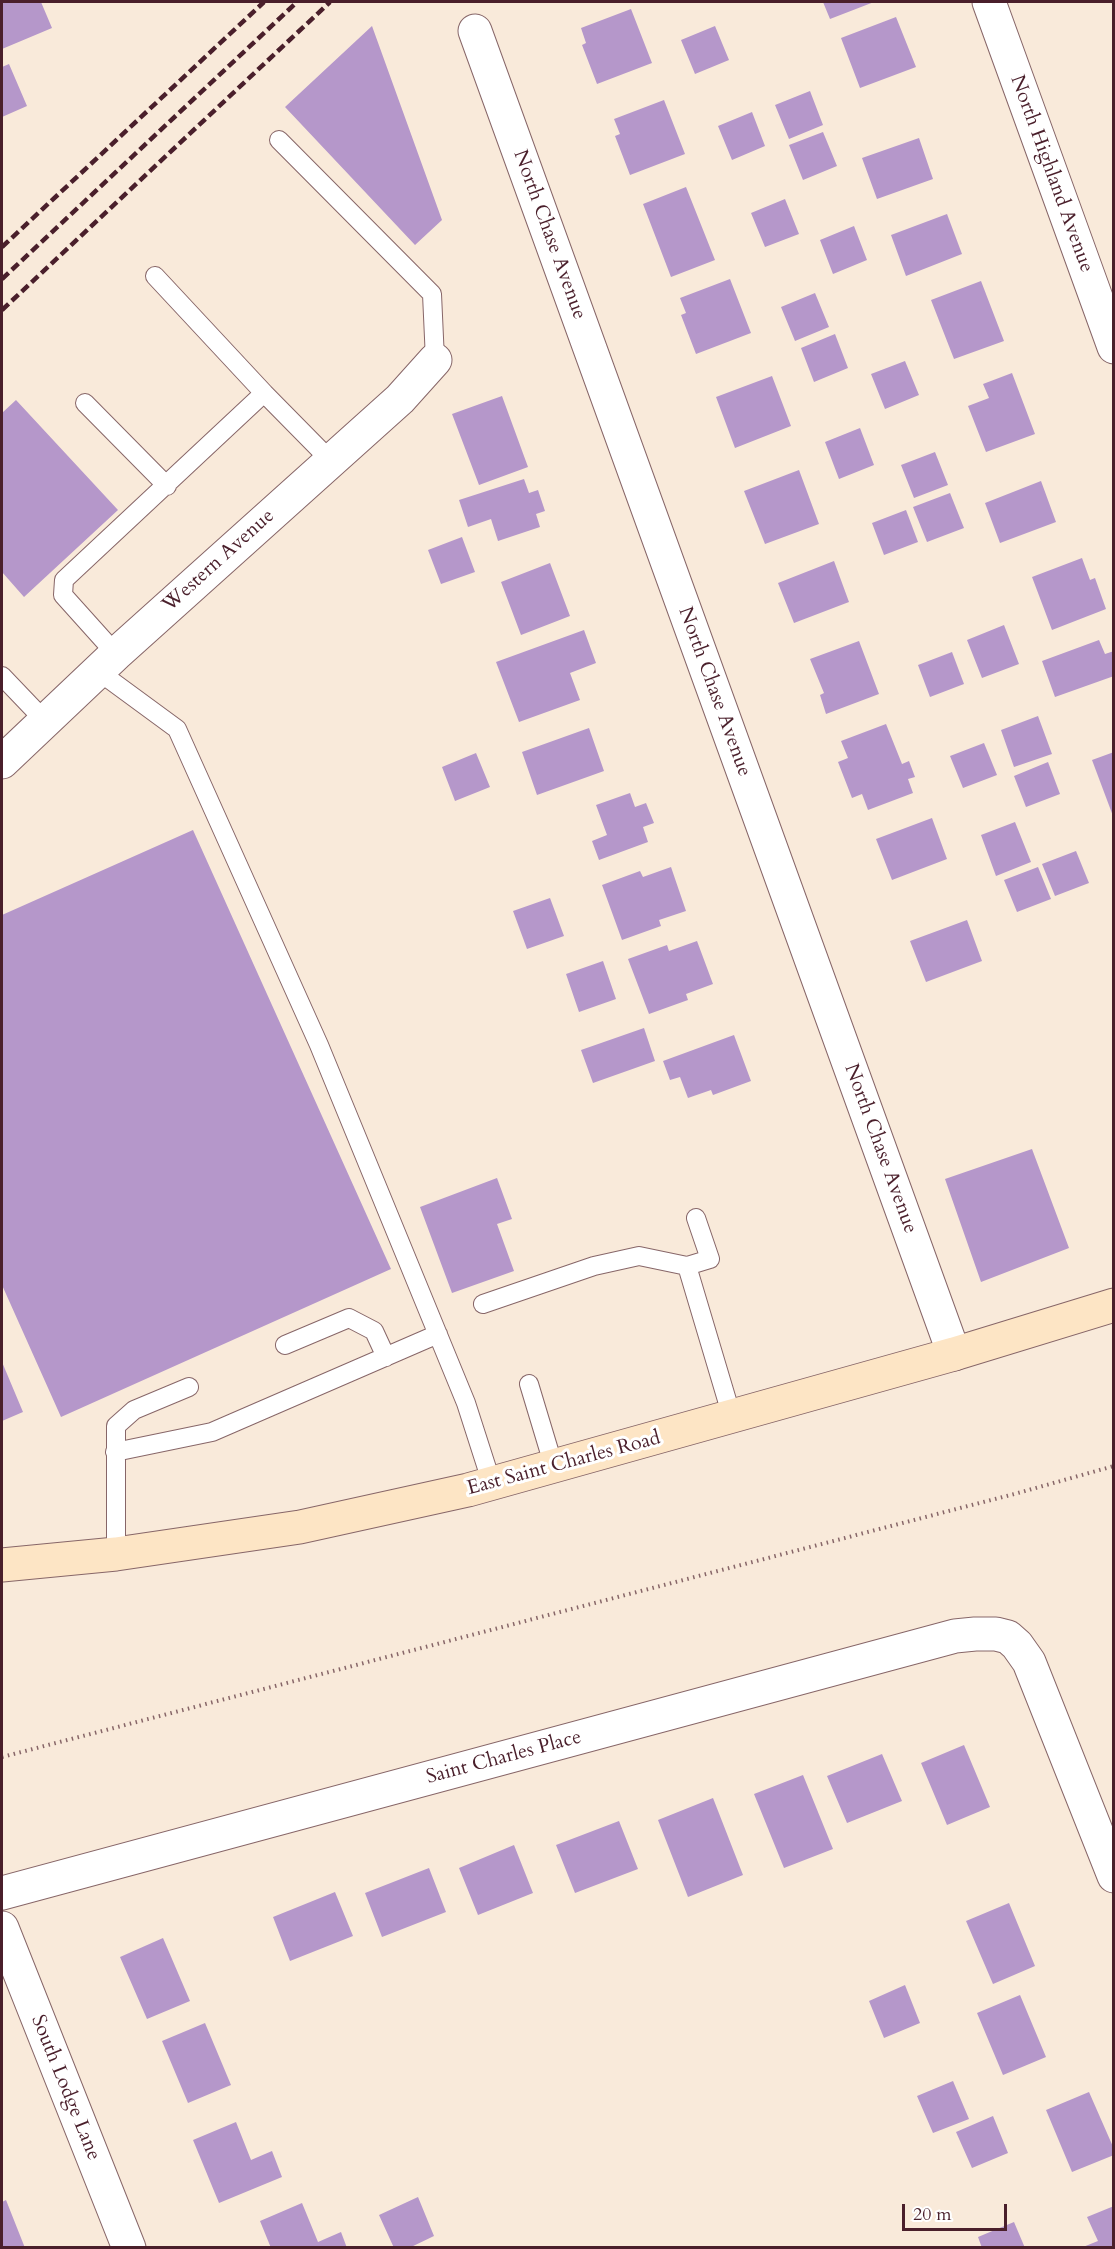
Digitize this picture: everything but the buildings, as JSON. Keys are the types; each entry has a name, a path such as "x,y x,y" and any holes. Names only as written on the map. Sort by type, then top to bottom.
{"main road":[{"name":"East Saint Charles Road","path":"2,1565 117,1554 300,1527 492,1484 732,1418 1113,1305"}],"street":[{"name":"North Highland Avenue","path":"989,2 1113,347"},
{"name":"North Chase Avenue","path":"475,31 954,1354"},
{"name":"Western Avenue","path":"2,762 107,662 400,399 435,360"},
{"name":"Saint Charles Place","path":"2,1893 955,1636 975,1634 1008,1636 1029,1662 1113,1876"},
{"name":"South Lodge Lane","path":"2,1928 129,2247"}],"lane":[{"path":"279,140 432,294 435,360"},
{"path":"155,276 331,461"},
{"path":"264,393 64,580 63,595 107,662 177,729 319,1045 466,1403 492,1484"},
{"path":"86,403 167,486"},
{"path":"2,676 45,721"},
{"path":"483,1304 594,1266 639,1256 687,1266 710,1259 696,1218"},
{"path":"687,1266 732,1418"},
{"path":"285,1346 349,1318 374,1331 386,1357"},
{"path":"115,1452 212,1432 438,1335"},
{"path":"529,1384 554,1467"},
{"path":"117,1554 116,1426 134,1410 189,1387"}],"path":[{"path":"2,1757 1018,1493 1113,1466"}],"railway":[{"path":"2,247 264,2"},
{"path":"2,279 297,2"},
{"path":"2,310 330,2"}]}
